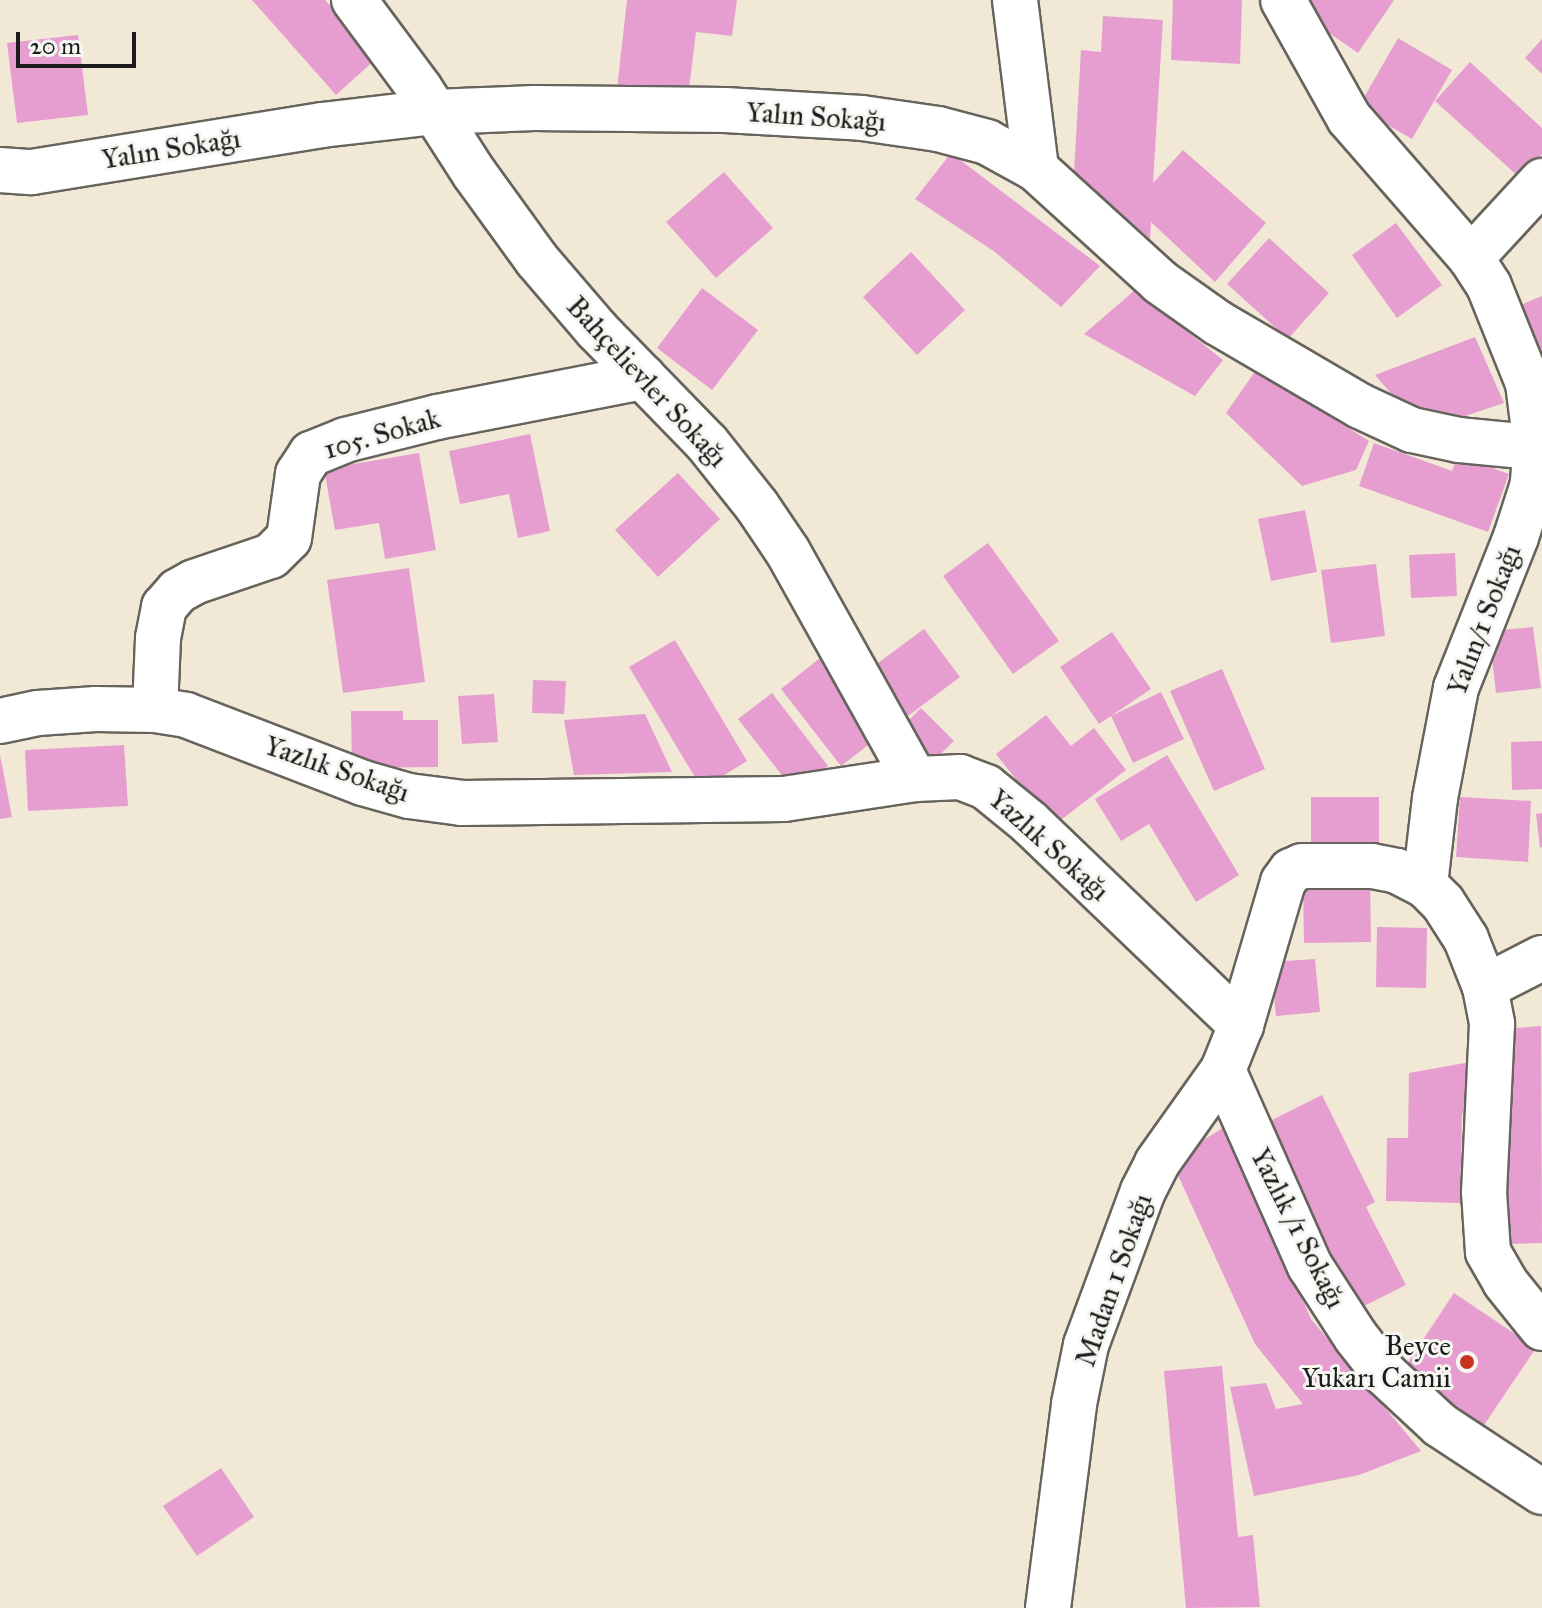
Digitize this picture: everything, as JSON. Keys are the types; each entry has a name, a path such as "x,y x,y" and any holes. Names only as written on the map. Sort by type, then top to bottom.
{"street":[{"name":"Bahçelievler Sokağı","path":"354,0 537,260 707,443 765,518 823,612 915,779"},
{"path":"1015,0 1036,169"},
{"name":"Yalın/1 Sokağı","path":"1283,0 1349,118 1471,258 1489,286 1528,383 1539,447 1533,484 1516,537 1484,611 1456,688 1437,784 1425,885"},
{"name":"Yalın Sokağı","path":"0,170 32,172 322,125 435,112 534,108 693,110 862,118 938,129 987,142 1036,169 1160,282 1218,323 1360,406 1412,430 1459,440 1539,447"},
{"path":"1471,258 1542,181"},
{"name":"105. Sokak","path":"155,710 158,638 164,607 178,591 194,582 271,556 289,538 298,474 311,454 345,440 437,417 643,377"},
{"name":"Yazlık Sokağı","path":"0,721 38,713 155,710 186,715 363,783 409,796 462,803 784,799 915,779 960,777 986,787 1029,822 1241,1025"},
{"path":"1241,1025 1283,882 1291,871 1302,866 1372,866 1397,871 1425,885 1443,903 1466,939 1485,987 1492,1024 1484,1192 1488,1252 1505,1282 1542,1328"},
{"path":"1485,987 1542,958"},
{"name":"Madan 1 Sokağı","path":"1048,1608 1086,1345 1143,1191 1157,1163 1223,1070 1241,1025"},
{"name":"Yazlık /1 Sokağı","path":"1223,1070 1310,1266 1356,1337 1384,1373 1440,1425 1542,1492"}],"building":[{"path":"252,0 325,0 377,58 336,95"},
{"path":"627,0 737,0 732,36 696,32 688,97 617,89"},
{"path":"1173,0 1242,0 1240,64 1171,60"},
{"path":"1309,0 1394,0 1358,53 1322,28"},
{"path":"1103,16 1163,20 1153,183 1183,150 1266,223 1215,282 1151,222 1150,239 1074,172 1081,50 1101,52"},
{"path":"78,35 88,115 17,123 7,43"},
{"path":"1398,38 1452,70 1412,139 1358,108"},
{"path":"1542,39 1542,74 1525,58"},
{"path":"1470,62 1542,128 1542,154 1520,178 1435,101"},
{"path":"951,153 1100,266 1061,307 995,252 915,199"},
{"path":"724,172 773,228 716,278 666,222"},
{"path":"1396,223 1442,285 1397,318 1352,255"},
{"path":"1269,238 1329,293 1288,339 1227,284"},
{"path":"911,252 965,310 917,355 863,297"},
{"path":"702,288 758,330 712,390 657,348"},
{"path":"1135,290 1223,360 1195,396 1084,334"},
{"path":"1542,296 1542,370 1516,307"},
{"path":"1475,337 1504,403 1444,423 1400,404 1375,375"},
{"path":"1256,370 1369,441 1356,470 1302,486 1226,413"},
{"path":"530,434 550,531 518,538 509,494 460,504 449,451"},
{"path":"1374,443 1452,471 1458,456 1509,474 1488,532 1359,486"},
{"path":"419,453 436,550 385,559 379,523 335,530 324,469"},
{"path":"678,473 720,519 658,577 615,530"},
{"path":"1305,510 1317,572 1271,581 1258,519"},
{"path":"988,543 1059,641 1013,674 943,576"},
{"path":"1455,553 1457,596 1411,598 1409,555"},
{"path":"1376,564 1385,636 1331,643 1321,570"},
{"path":"409,568 425,682 343,693 327,580"},
{"path":"1533,627 1541,688 1496,693 1489,631"},
{"path":"924,629 960,677 900,722 863,674"},
{"path":"1112,632 1151,689 1099,724 1060,667"},
{"path":"675,640 747,761 702,789 629,667"},
{"path":"820,658 880,736 841,766 781,689"},
{"path":"1222,669 1265,769 1214,791 1170,691"},
{"path":"533,680 566,681 564,714 532,713"},
{"path":"1161,692 1184,739 1133,763 1111,716"},
{"path":"772,693 828,766 795,792 738,719"},
{"path":"494,694 498,742 462,744 458,696"},
{"path":"921,708 954,741 931,763 899,730"},
{"path":"351,711 403,711 403,720 438,720 438,767 352,768"},
{"path":"645,714 672,772 574,775 564,720"},
{"path":"1046,715 1071,746 1094,728 1126,770 1053,826 996,754"},
{"path":"1542,741 1542,789 1512,790 1511,742"},
{"path":"124,745 128,806 28,811 25,750"},
{"path":"0,755 12,817 0,819"},
{"path":"1167,755 1239,875 1196,902 1149,824 1121,841 1095,799"},
{"path":"1311,797 1379,797 1379,857 1311,856"},
{"path":"1460,797 1531,801 1528,862 1456,857"},
{"path":"1542,813 1542,847 1540,848 1536,814"},
{"path":"1370,880 1371,942 1304,943 1303,881"},
{"path":"1377,927 1427,928 1426,988 1376,987"},
{"path":"1315,959 1320,1012 1276,1016 1271,962"},
{"path":"1541,1026 1542,1243 1506,1244 1502,1029"},
{"path":"1476,1061 1475,1113 1462,1113 1460,1203 1386,1201 1387,1138 1408,1138 1409,1073"},
{"path":"1322,1095 1375,1202 1366,1207 1406,1285 1354,1311 1262,1125"},
{"path":"1226,1126 1311,1319 1421,1451 1359,1475 1254,1496 1230,1387 1266,1383 1276,1409 1303,1404 1255,1344 1171,1160"},
{"name":"Beyce Yukarı Camii","path":"1454,1293 1536,1348 1480,1431 1399,1376"},
{"path":"1222,1366 1238,1537 1253,1535 1260,1607 1186,1608 1164,1371"},
{"path":"221,1468 254,1517 197,1556 163,1506"}],"place":[{"name":"Beyce Yukarı Camii","path":"1467,1362"}]}
